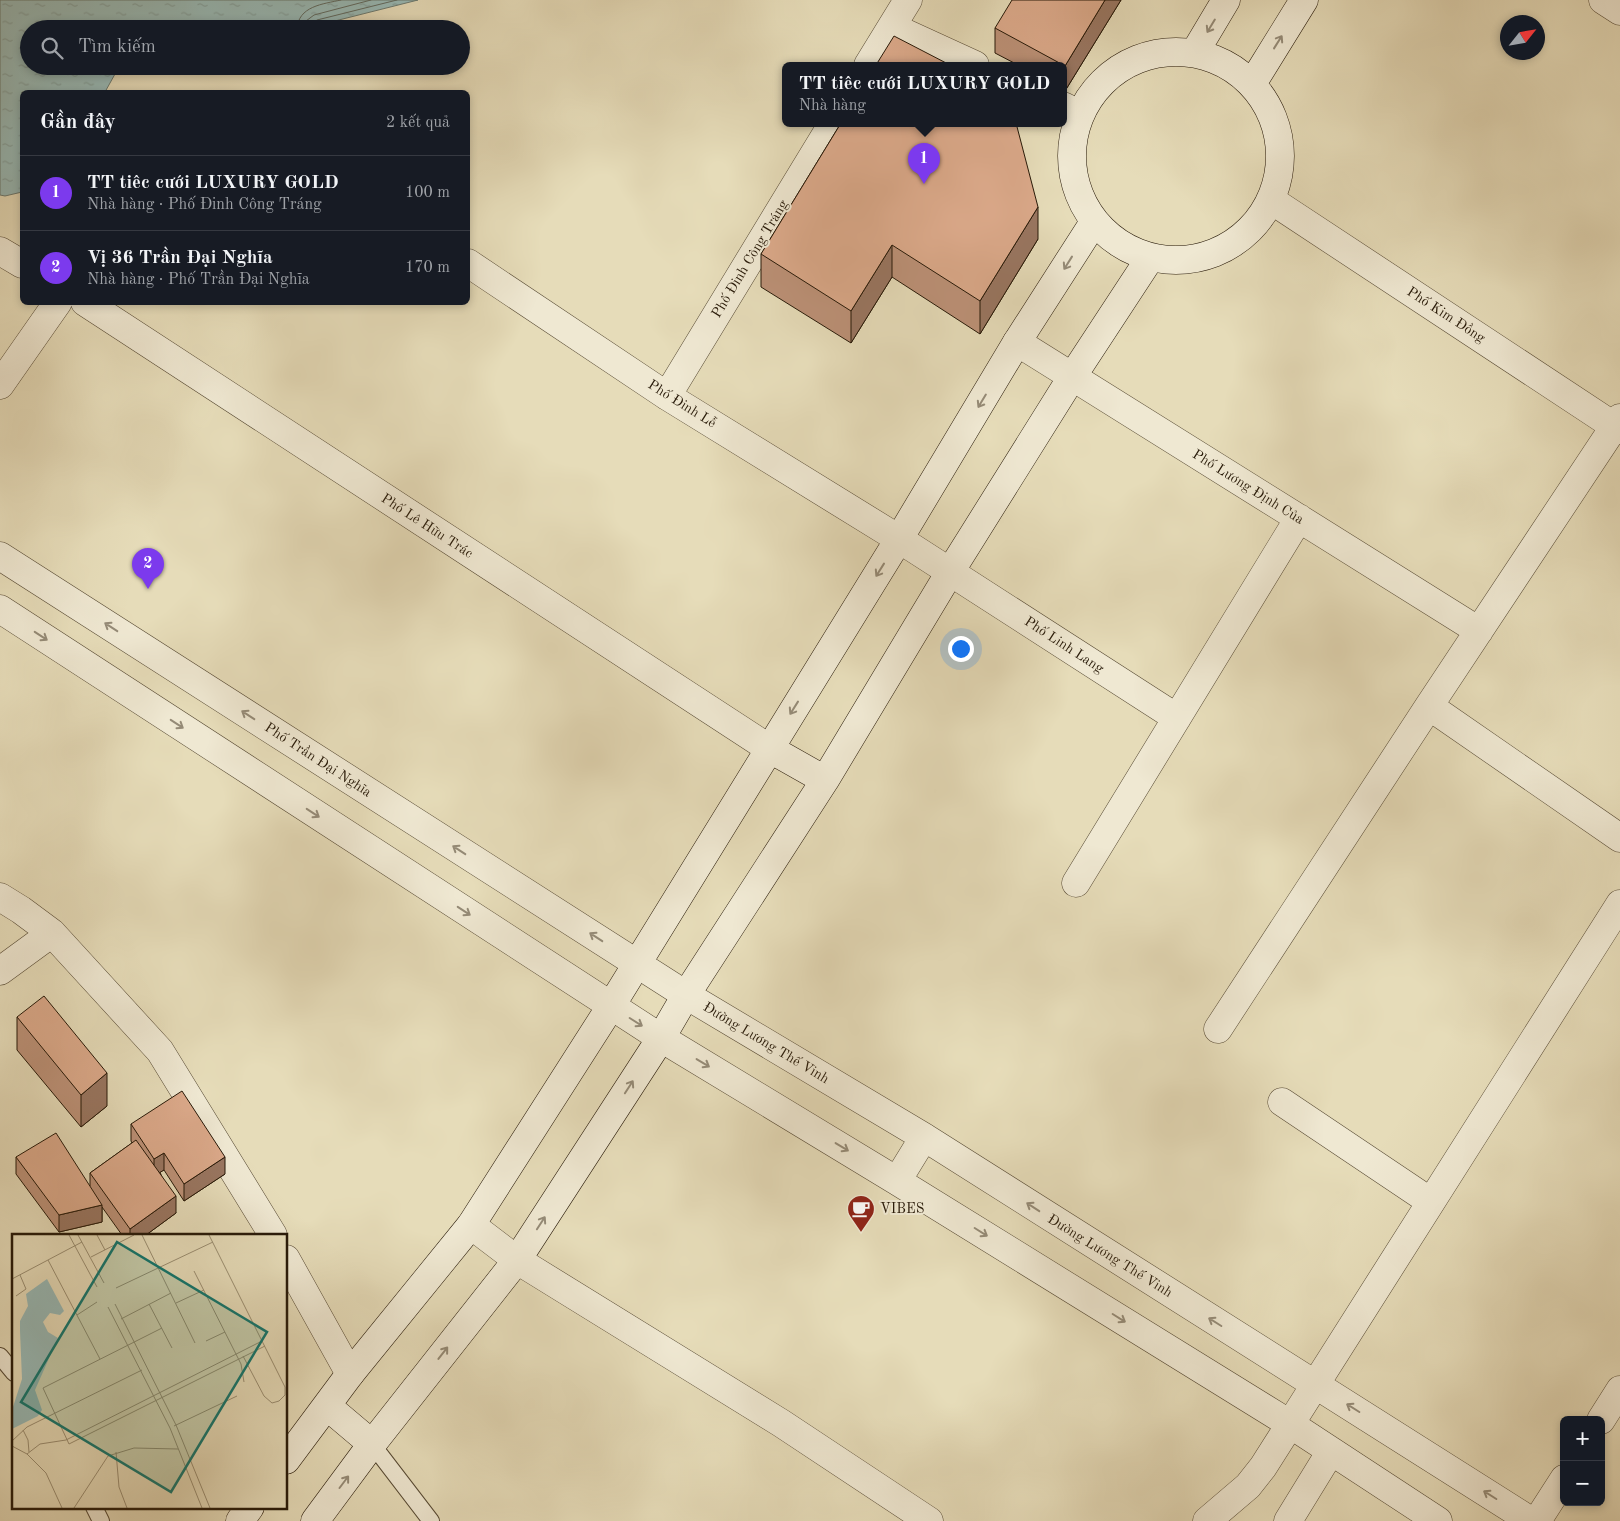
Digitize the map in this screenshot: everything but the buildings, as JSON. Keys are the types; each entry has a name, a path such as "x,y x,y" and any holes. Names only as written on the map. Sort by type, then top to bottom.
{"street":[{"path":"870,62 908,0"},
{"path":"1195,52 1226,0"},
{"path":"1252,84 1304,0"},
{"path":"1603,0 1620,11"},
{"path":"892,27 968,62"},
{"path":"1159,52 1195,52 1226,64 1252,84 1270,109 1280,139 1280,170 1271,200 1256,225 1234,244 1207,256 1178,261 1150,258 1119,244 1094,222 1079,197 1072,170 1071,110 1098,84 1126,63 1159,52"},
{"name":"Phố Đinh Công Tráng","path":"668,396 832,127"},
{"name":"Phố Kim Đồng","path":"1271,200 1618,425"},
{"path":"288,1457 350,1374 471,1225 611,1006 899,539 1017,342 1094,222"},
{"path":"0,251 20,263"},
{"path":"315,1521 372,1444 517,1260 825,780 950,572 1072,376 1150,258"},
{"name":"Phố Đinh Lễ","path":"470,264 668,396 950,572"},
{"path":"0,385 56,305"},
{"name":"Phố Lê Hữu Trác","path":"90,305 770,749 825,780"},
{"name":"Phố Lương Định Của","path":"1017,342 1479,631"},
{"path":"1218,1029 1429,706 1618,425"},
{"path":"1076,883 1299,518"},
{"name":"Phố Trần Đại Nghĩa","path":"0,556 686,995"},
{"name":"Phố Linh Lang","path":"950,572 1177,718"},
{"path":"0,609 661,1038 898,1181 1290,1424 1438,1521"},
{"path":"1429,706 1620,838"},
{"path":"0,897 52,933 160,1051 272,1234"},
{"path":"1207,1521 1248,1486 1263,1467 1620,904"},
{"path":"0,971 52,933"},
{"name":"Đường Lương Thế Vinh","path":"686,995 924,1137 1532,1521"},
{"path":"1282,1102 1431,1202"},
{"path":"898,1181 924,1137"},
{"path":"471,1225 517,1260 781,1424 929,1521"},
{"path":"288,1263 350,1374"},
{"path":"1604,1416 1620,1390"},
{"path":"327,1406 372,1444"},
{"path":"1288,1521 1331,1451"},
{"path":"1537,1521 1560,1485"},
{"path":"240,1521 249,1508"}],"lane":[{"path":"0,1356 12,1371"},
{"path":"372,1444 431,1521"},
{"path":"95,1508 102,1521"}],"water":[{"path":"0,0 418,0 339,20 20,20 20,75 114,75 106,90 20,90 20,192 5,196 0,195"}],"place":[{"name":"TT tiêc cưới LUXURY GOLD","path":"924,184"},
{"name":"Vị 36 Trần Đại Nghĩa","path":"148,589"},
{"name":"VIBES","path":"861,1233"}]}
